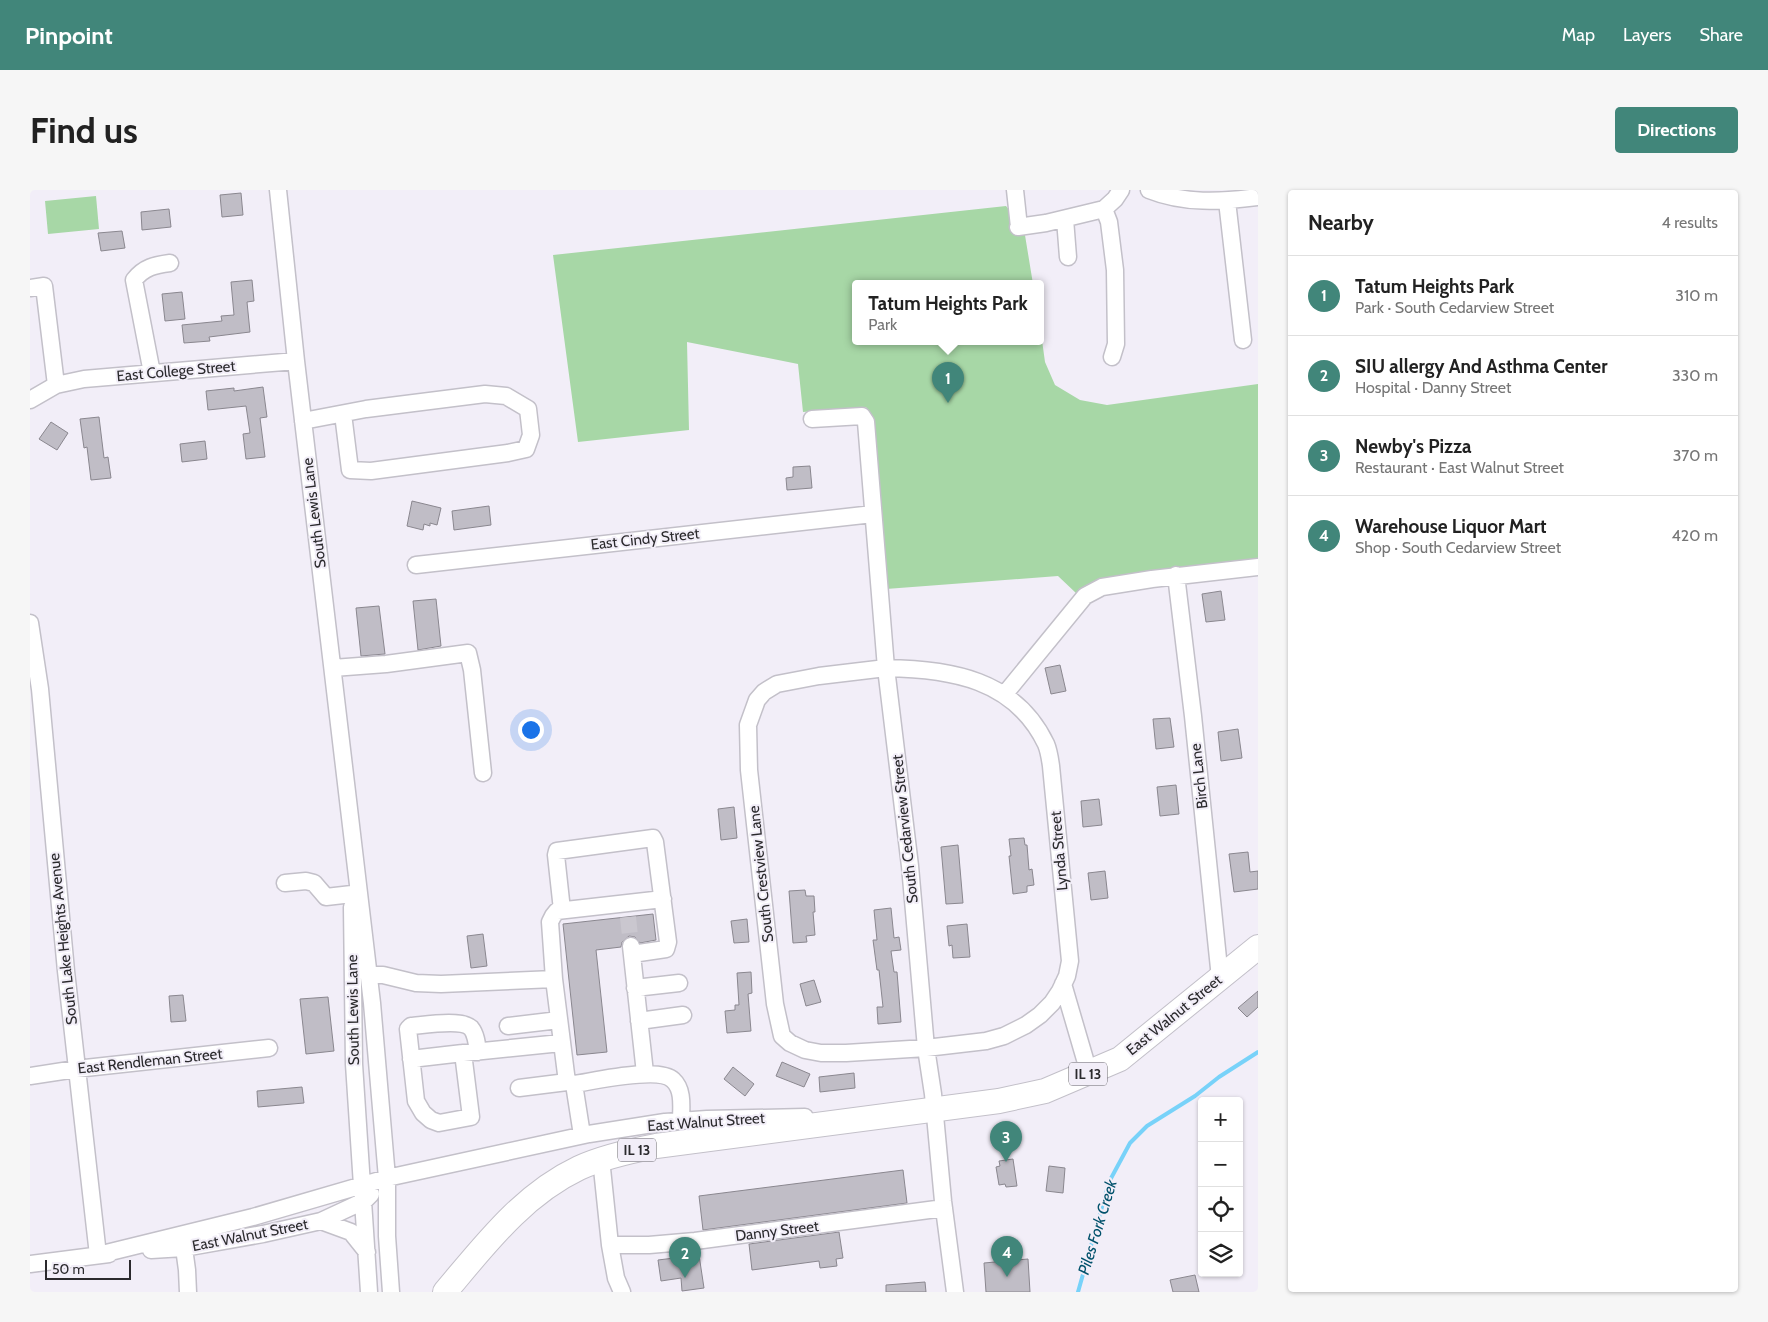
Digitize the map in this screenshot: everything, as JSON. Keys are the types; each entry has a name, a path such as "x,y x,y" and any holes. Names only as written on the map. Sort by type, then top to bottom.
{"highway":[{"name":"East Walnut Street","path":"444,1292 501,1226 521,1207 559,1179 579,1168 602,1159 656,1146 934,1110 1028,1096 1045,1091 1120,1059 1258,947"}],"street":[{"name":"South Lewis Lane","path":"278,190 303,422 369,976 387,1178 391,1292"},
{"path":"1015,190 1018,227 1046,224 1104,209 1115,199 1121,190"},
{"path":"1149,190 1180,200 1227,201 1258,198"},
{"path":"1227,201 1243,340"},
{"path":"1104,209 1110,222 1115,270 1116,344 1112,357"},
{"path":"1065,219 1068,257"},
{"path":"152,373 134,280 141,272 151,266 170,263"},
{"path":"30,288 44,286 56,385 30,400"},
{"name":"East College Street","path":"56,385 84,379 296,361"},
{"path":"303,422 343,414 406,404 485,394 506,396 528,409 531,435 526,449 508,453 372,472 350,470 343,414"},
{"name":"South Cedarview Street","path":"812,419 862,416 866,422 886,668 910,866 926,1048 955,1292"},
{"name":"East Cindy Street","path":"416,565 874,514"},
{"path":"1004,695 1085,596 1102,587 1176,575 1258,567"},
{"name":"Birch Lane","path":"1176,575 1193,716 1220,978"},
{"name":"South Lake Heights Avenue","path":"30,623 40,689 76,1069 98,1255"},
{"path":"333,668 386,664 468,653 472,670 483,773"},
{"name":"Lynda Street","path":"886,668 915,669 960,675 983,683 1004,695 1024,711 1037,728 1046,746 1051,766 1070,961 1067,976 1052,1003 1026,1025 1004,1036 986,1041 926,1048"},
{"name":"South Crestview Lane","path":"886,668 810,677 777,684 764,692 757,700 748,725 749,770 775,1004 782,1036 793,1044 821,1054 926,1048"},
{"name":"South Lewis Lane","path":"352,835 354,1056 369,1292"},
{"path":"562,910 557,851 652,838 655,842 668,942 666,949 631,950 646,1073"},
{"path":"285,883 306,881 314,883 326,897 352,894"},
{"path":"582,1135 561,1043 550,922 557,912 562,910 627,910 663,899"},
{"path":"369,976 383,976 416,983 441,984 554,979"},
{"path":"636,988 679,983"},
{"path":"1063,984 1089,1073"},
{"path":"639,1020 683,1015"},
{"path":"508,1026 559,1020"},
{"path":"461,1023 471,1028 477,1041 471,1052 471,1117 439,1123 431,1120 423,1113 416,1101 411,1059 408,1029 411,1026 461,1023"},
{"path":"411,1059 561,1043"},
{"name":"East Rendleman Street","path":"30,1076 76,1069 269,1048"},
{"path":"519,1088 646,1073 663,1074 674,1080 681,1094 681,1121"},
{"name":"East Walnut Street","path":"98,1255 253,1218 387,1178 582,1135 681,1121 799,1117 880,1117"},
{"path":"602,1159 610,1245 616,1278 622,1292"},
{"name":"East Walnut Street","path":"30,1264 98,1255 184,1248 263,1234 321,1221 364,1201 387,1178"},
{"name":"Danny Street","path":"610,1245 649,1245 695,1241 944,1208"},
{"path":"321,1221 352,1232 366,1252"},
{"path":"188,1292 184,1248 196,1231"}],"green space":[{"path":"96,196 99,229 48,234 45,201"},
{"path":"1006,206 1024,229 1032,280 852,280 852,345 1043,345 1045,362 1055,385 1080,400 1107,405 1258,384 1258,562 1077,594 1058,576 886,589 871,420 866,407 803,412 798,364 687,342 689,430 578,442 553,255"}],"building":[{"path":"241,193 243,215 222,217 220,195"},
{"path":"169,209 171,227 142,230 141,212"},
{"path":"122,231 125,248 101,251 98,233"},
{"path":"252,280 254,301 247,302 250,332 209,337 210,341 184,343 182,325 222,321 221,316 234,315 231,282"},
{"path":"182,292 185,319 165,321 162,294"},
{"path":"263,387 267,417 260,418 265,457 246,459 243,434 250,433 246,406 208,410 206,391 234,388 234,391"},
{"path":"99,417 104,458 108,457 111,478 91,480 87,447 84,448 80,419"},
{"path":"51,422 68,433 57,450 39,439"},
{"path":"205,441 207,459 182,462 180,444"},
{"path":"810,466 812,488 787,490 786,478 793,477 793,467"},
{"path":"412,501 441,508 437,525 430,523 430,526 424,524 423,530 407,526"},
{"path":"489,506 491,525 454,530 452,511"},
{"path":"1221,591 1225,620 1206,622 1202,594"},
{"path":"436,599 441,646 418,650 413,601"},
{"path":"379,606 385,654 361,656 356,608"},
{"path":"1060,665 1066,691 1051,694 1045,668"},
{"path":"1170,718 1174,747 1156,749 1153,719"},
{"path":"1238,729 1242,758 1221,761 1218,732"},
{"path":"1176,785 1179,814 1160,816 1157,787"},
{"path":"1099,799 1102,825 1083,827 1081,801"},
{"path":"734,807 737,838 721,840 718,809"},
{"path":"1024,838 1025,845 1027,845 1029,870 1032,869 1034,885 1027,886 1027,892 1013,894 1009,839"},
{"path":"958,845 963,903 946,904 941,847"},
{"path":"1248,852 1250,872 1258,871 1258,889 1234,892 1229,854"},
{"path":"1105,871 1108,898 1091,900 1088,873"},
{"path":"805,890 806,896 814,896 815,935 806,936 807,942 793,943 789,891"},
{"path":"891,908 894,938 899,937 901,950 891,951 894,972 897,972 901,1022 878,1024 877,1007 883,1007 879,970 877,970 873,940 877,940 874,910"},
{"path":"653,914 656,940 640,943 635,937 629,936 622,942 621,947 596,950 607,1052 577,1055 563,924"},
{"path":"747,919 749,942 734,943 731,921"},
{"path":"967,924 970,957 953,958 952,945 949,946 947,926"},
{"path":"483,934 487,966 471,968 467,936"},
{"path":"751,972 752,993 748,994 751,1031 727,1033 725,1011 735,1010 735,1005 739,1005 737,973"},
{"path":"814,980 821,1002 806,1006 800,984"},
{"path":"1258,991 1258,1007 1247,1017 1238,1008"},
{"path":"183,995 186,1021 171,1022 169,996"},
{"path":"328,997 334,1051 306,1054 300,999"},
{"path":"782,1062 810,1074 804,1087 776,1076"},
{"path":"733,1067 754,1084 745,1096 724,1079"},
{"path":"854,1073 855,1088 820,1092 819,1077"},
{"path":"302,1087 304,1103 258,1107 257,1091"},
{"path":"1013,1159 1017,1186 1006,1187 1005,1184 999,1185 996,1167 1000,1166 999,1161"},
{"path":"1049,1166 1065,1168 1063,1193 1046,1191"},
{"path":"903,1170 907,1203 703,1230 699,1196"},
{"path":"839,1232 843,1258 836,1259 837,1266 820,1268 819,1261 752,1270 749,1244"},
{"path":"699,1255 704,1288 682,1291 681,1278 661,1281 658,1260"},
{"path":"1028,1259 1030,1292 986,1292 984,1263"},
{"path":"1195,1275 1199,1292 1173,1292 1170,1280"},
{"path":"925,1282 926,1292 886,1292 886,1285"}],"waterway":[{"name":"Piles Fork Creek","path":"1078,1292 1109,1182 1130,1143 1147,1126 1195,1096 1219,1077 1258,1052"}],"tunnel":[{"path":"628,917 631,946"}],"place":[{"name":"Tatum Heights Park","path":"948,403"},
{"name":"Newby's Pizza","path":"1006,1162"},
{"name":"Warehouse Liquor Mart","path":"1007,1277"},
{"name":"SIU allergy And Asthma Center","path":"685,1278"}]}
